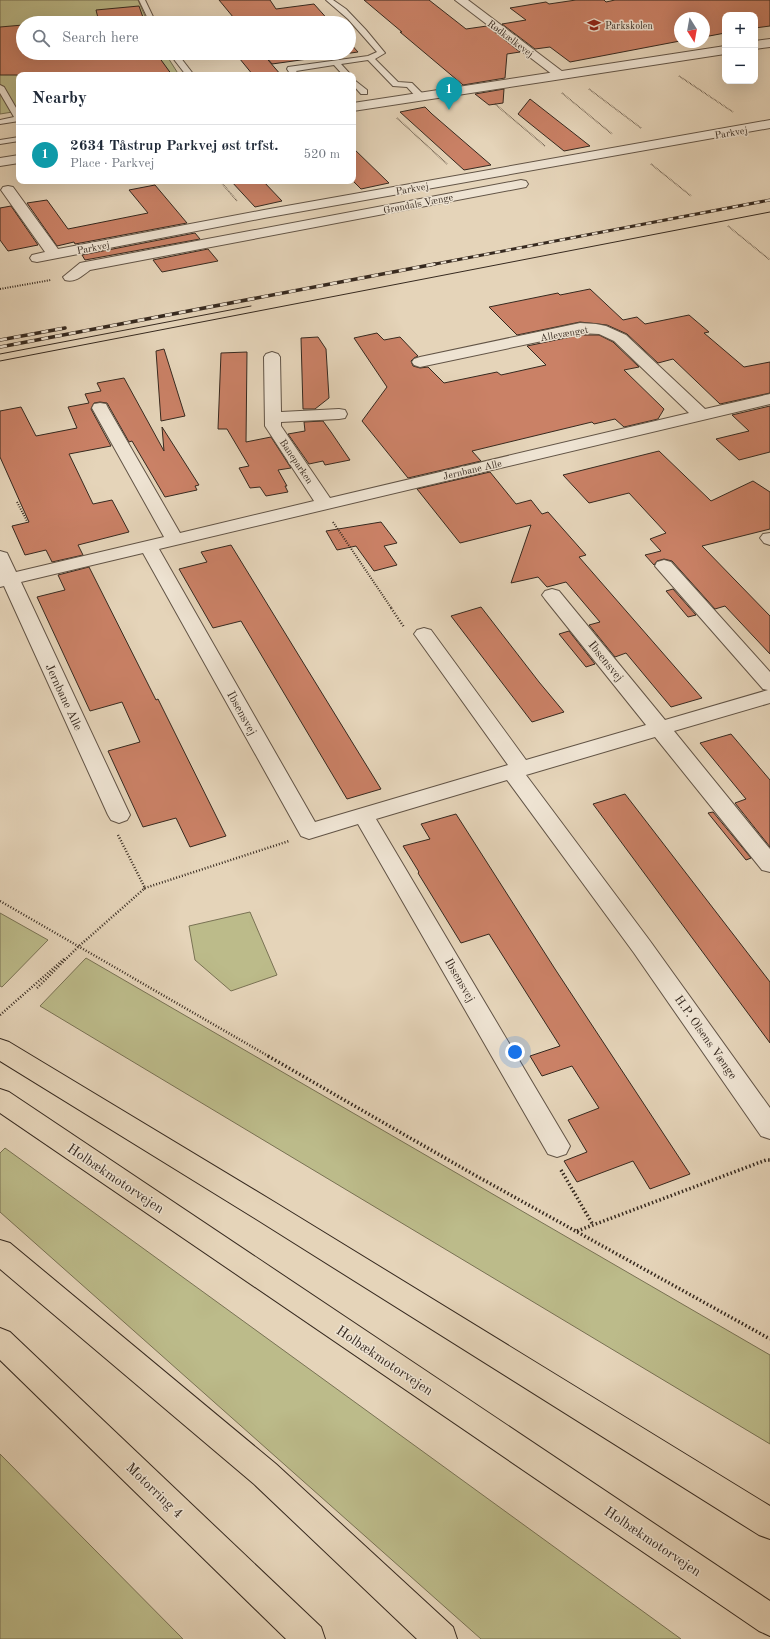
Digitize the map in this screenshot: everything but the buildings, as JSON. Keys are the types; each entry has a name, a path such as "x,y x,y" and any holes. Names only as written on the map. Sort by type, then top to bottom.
{"highway":[{"path":"0,1049 273,1215 770,1524"},
{"name":"Holbækmotorvejen","path":"0,1099 770,1620"},
{"path":"0,1252 265,1474 441,1639"},
{"name":"Motorring 4","path":"0,1341 309,1639"}],"street":[{"name":"Rødkælkevej","path":"461,0 565,75"},
{"path":"758,45 770,43"},
{"path":"356,107 722,50"},
{"name":"Parkvej","path":"37,258 251,216 563,162 770,124"},
{"path":"739,143 770,137"},
{"path":"0,162 16,159"},
{"name":"Grøndals Vænge","path":"70,277 85,266 537,181"},
{"path":"8,190 54,254"},
{"name":"Allevænget","path":"420,362 580,328 596,328 613,333 620,338 701,415"},
{"name":"Baneparken","path":"272,357 273,426 323,504"},
{"name":"Jernbane Alle","path":"4,580 770,399"},
{"path":"100,408 174,539"},
{"path":"273,417 339,414"},
{"name":"Ibsensvej","path":"148,546 309,831"},
{"name":"Jernbane Alle","path":"0,557 4,580 119,815"},
{"path":"664,566 770,684"},
{"name":"Ibsensvej","path":"552,595 770,864"},
{"path":"429,640 517,770"},
{"path":"309,831 770,696"},
{"name":"H.P. Olsens Vænge","path":"517,770 770,1128"},
{"name":"Ibsensvej","path":"363,815 557,1146"}],"lane":[{"path":"142,0 150,16"},
{"path":"329,0 347,16"},
{"path":"293,72 291,69 370,58 381,53 356,25"},
{"path":"370,58 396,84 409,85 421,96"},
{"path":"178,60 188,72"},
{"path":"336,63 344,72"},
{"path":"356,84 364,92"},
{"path":"0,88 16,118"},
{"path":"0,122 16,120"},
{"path":"0,142 16,139"}],"path":[{"path":"657,60 755,127"},
{"path":"565,75 662,144"},
{"path":"477,88 563,162"},
{"path":"381,103 463,179"},
{"path":"223,184 251,216"},
{"path":"728,226 770,260"},
{"path":"0,290 70,277"},
{"path":"17,502 27,521"},
{"path":"323,504 403,626 429,640"},
{"path":"119,815 112,823 145,888"},
{"path":"0,1014 145,888 293,840 309,831"},
{"path":"0,901 464,1169 770,1339"},
{"path":"37,988 78,947"},
{"path":"557,1146 550,1153 593,1225"},
{"path":"576,1231 766,1160 770,1160"}],"shaded area":[{"path":"0,0 138,0 145,16 16,16 16,60 169,60 177,72 16,72 16,111 0,114"},
{"path":"250,912 277,975 231,991 195,960 189,926"},
{"path":"0,913 48,940 2,987 0,986"},
{"path":"86,958 770,1355 770,1444 40,1006"},
{"path":"5,1148 681,1639 481,1639 0,1212 0,1153"},
{"path":"0,1454 183,1639 0,1639"}],"tram line":[{"path":"0,361 770,212"},
{"path":"0,354 251,306"}],"railway":[{"path":"430,265 770,200"},
{"path":"0,347 435,264"},
{"path":"0,340 65,328"}],"place":[{"name":"Parkskolen","path":"594,25"},
{"name":"2634 Tåstrup Parkvej øst trfst.","path":"449,110"}]}
